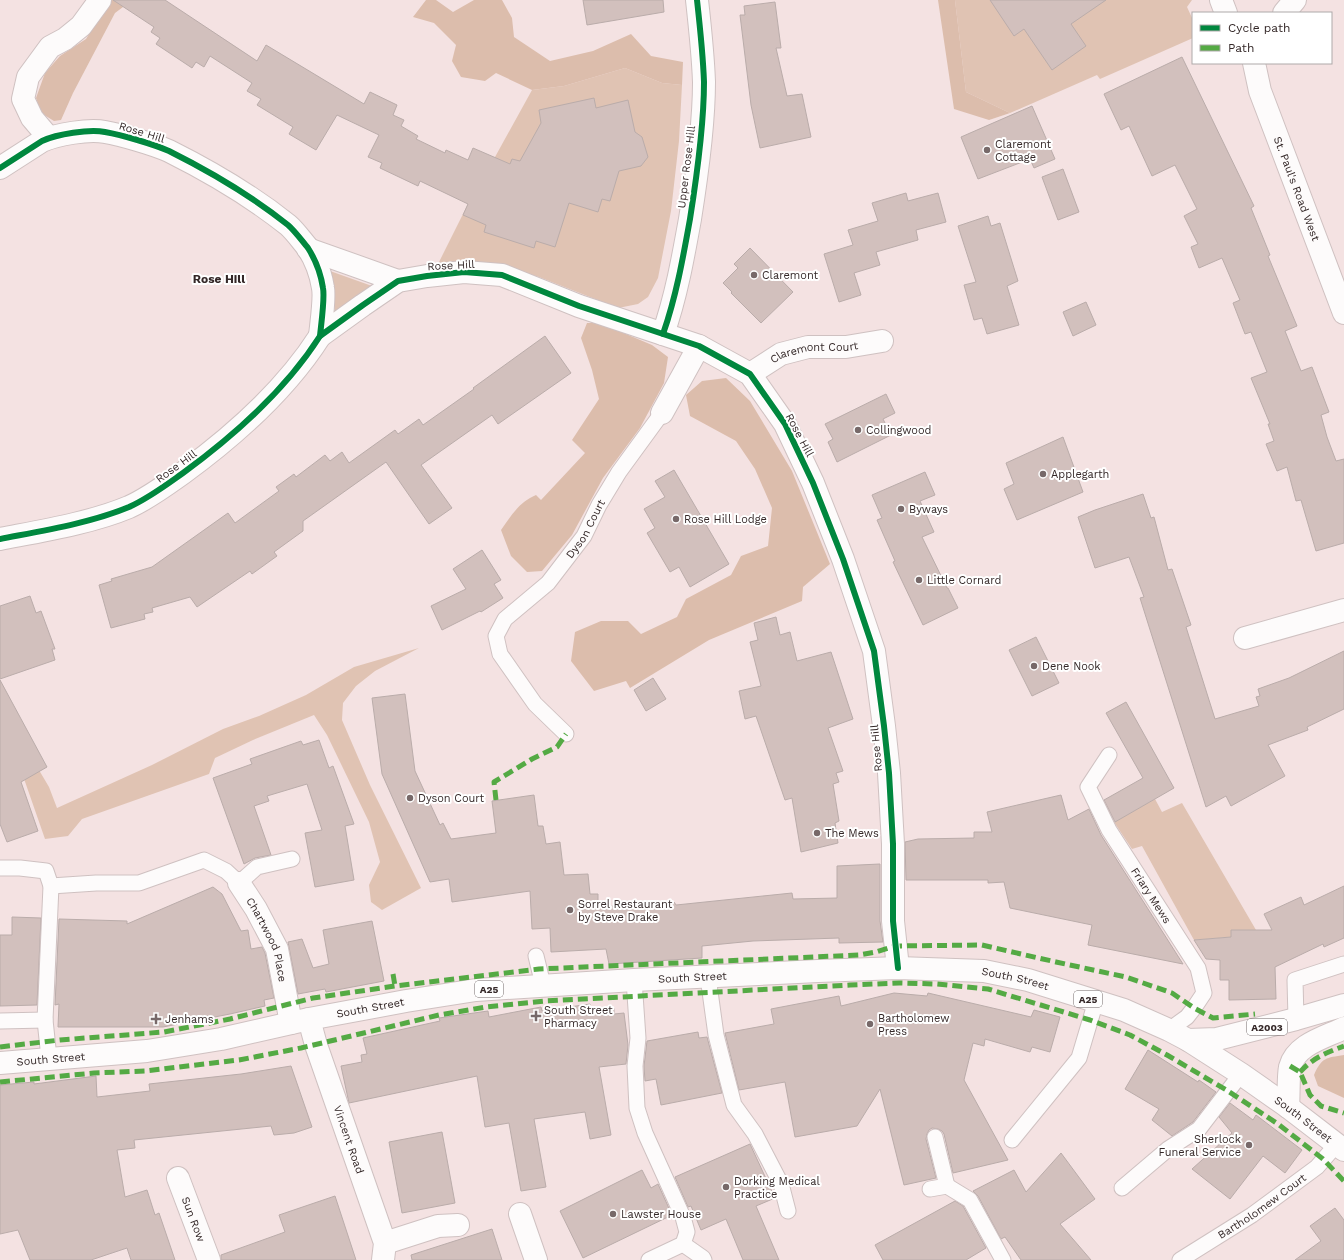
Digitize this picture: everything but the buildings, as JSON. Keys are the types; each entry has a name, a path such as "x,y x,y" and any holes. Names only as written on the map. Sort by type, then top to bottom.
{"street":[{"path":"49,138 32,118 23,99 28,77 50,47 64,40 81,26 100,0"},
{"name":"Upper Rose Hill","path":"663,334 672,309 685,246 696,180 704,83 702,42 697,0"},
{"path":"1221,0 1226,12"},
{"path":"1285,12 1295,0"},
{"name":"St. Paul's Road West","path":"1255,64 1260,91 1344,313"},
{"name":"Rose Hill","path":"0,168 23,152 49,138 73,133 104,132 131,138 168,151 213,175 248,197 289,226 308,249 324,289 320,336"},
{"name":"Rose Hill","path":"308,249 398,281"},
{"name":"Rose Hill","path":"0,539 94,518 130,506 162,489 195,465 230,436 277,392 305,360 320,336 398,281 464,272 502,274 579,306 699,346 750,374 785,424 813,483 843,559 874,651 884,718 889,773 893,844 893,920 898,968"},
{"name":"Claremont Court","path":"750,374 781,354 808,347 846,347 882,341"},
{"name":"Dyson Court","path":"662,413 699,346"},
{"path":"1245,638 1344,610"},
{"name":"Chartwood Place","path":"239,883 256,909 277,949 300,1021"},
{"name":"South Street","path":"0,1063 147,1051 221,1039 300,1021 406,1001 476,990 634,980 898,968 984,971 1028,980 1124,1010 1178,1035 1241,1074 1288,1107 1340,1147"},
{"name":"A2003","path":"1178,1035 1217,1038 1296,1019 1344,1005"},
{"name":"Vincent Road","path":"300,1021 316,1044 384,1251"},
{"path":"1288,1107 1290,1066 1298,1052 1310,1044 1344,1028"},
{"name":"Sun Row","path":"178,1178 209,1260"},
{"path":"520,1214 536,1260"},
{"path":"384,1251 438,1226 458,1225"}],"lane":[{"name":"Dyson Court","path":"566,734 535,704 500,654 496,636 505,619 548,583 584,536 599,505 619,472 662,413"},
{"name":"Friary Mews","path":"1109,755 1088,787 1108,830 1198,968 1204,993 1187,1017 1178,1035"},
{"path":"51,886 96,883 139,883 204,860 226,871 239,883 257,867 292,859"},
{"path":"0,868 20,868 46,871 51,886 45,1020 49,1058"},
{"path":"536,956 543,985"},
{"path":"1296,1019 1296,980 1344,964"},
{"path":"708,977 716,1035 734,1105 755,1134 781,1184 788,1211"},
{"path":"634,980 638,1038 635,1066 637,1108 646,1133 683,1217 687,1232 683,1244 649,1260"},
{"path":"1012,1140 1079,1058 1096,1001"},
{"path":"0,1021 45,1020"},
{"path":"1122,1188 1168,1149 1199,1129 1241,1074"},
{"path":"935,1137 948,1186"},
{"name":"Bartholomew Court","path":"1180,1260 1252,1215 1311,1172 1340,1147"},
{"path":"930,1189 948,1186 970,1200 1003,1260"},
{"path":"683,1244 704,1260"}],"shaded area":[{"path":"110,0 128,0 123,7 115,13 73,93 61,120 54,121 41,113 36,98 45,73 60,56 86,39"},
{"path":"426,0 436,0 453,12 474,0 502,0 512,18 514,37 550,61 593,51 631,34 651,56 683,62 682,85 662,83 625,68 564,86 532,90 496,73 485,81 461,77 452,61 456,45 434,23 413,17"},
{"path":"938,0 955,0 966,92 1010,113 989,120 954,109"},
{"path":"955,0 1192,0 1187,7 1192,18 1192,38 1100,79 1097,75 1010,113 966,92"},
{"path":"625,68 662,83 682,85 679,141 671,211 658,278 648,297 638,304 618,308 539,277 493,263 438,264 477,186 495,157 532,90 564,86"},
{"path":"330,271 372,286 335,311"},
{"path":"587,323 600,323 652,345 668,357 664,383 640,428 603,478 572,535 542,571 527,572 511,556 501,530 520,505 536,495 541,500 585,453 572,440 599,399 592,370 581,338"},
{"path":"726,378 750,401 792,471 830,564 803,587 802,601 709,640 630,688 626,681 594,691 571,661 575,632 601,621 628,621 641,634 677,617 686,599 731,575 741,556 768,546 772,508 755,469 736,441 690,416 686,395 702,381"},
{"path":"419,648 375,671 356,686 343,703 342,720 370,785 421,888 382,910 371,902 369,885 380,862 369,822 327,735 314,715 253,740 215,758 209,774 82,819 68,836 45,839 22,773 20,738 49,787 57,808 152,765 223,729 259,716 306,695 354,667"},
{"path":"1155,799 1162,812 1182,803 1256,930 1231,930 1231,937 1194,940 1142,846 1132,849 1114,822"},
{"path":"1344,1055 1344,1098 1318,1086 1314,1075 1325,1059"}],"marked path":[{"path":"496,800 494,782 532,759 557,747 566,734"},
{"path":"0,1047 60,1040 164,1032 230,1019 313,998 395,986 539,969 859,955 876,952 895,946 982,945 1126,977 1172,993 1194,1008 1213,1018 1255,1014"},
{"path":"393,974 395,986"},
{"path":"0,1082 94,1073 145,1071 239,1060 301,1048 439,1015 486,1007 545,1001 850,985 899,983 937,984 988,989 1090,1020 1130,1035 1228,1091 1278,1124 1323,1159 1344,1181"},
{"path":"1300,1072 1315,1059 1344,1046"},
{"path":"1290,1066 1300,1072 1310,1095 1321,1106 1344,1113"}],"cycle path":[{"path":"663,334 668,320 685,248 700,150 704,82 697,0"},
{"path":"0,168 48,138 64,134 91,131 120,135 169,151 215,176 260,204 291,227 296,233 308,248 321,278 323,288 323,305 320,336 398,281 464,272 502,275 579,306 699,346 750,374 785,424 813,483 843,559 874,651 889,773 893,844 893,921 898,968"},
{"path":"0,539 99,518 129,507 150,495 202,458 258,411 291,375 320,336"}],"place":[{"name":"Claremont Cottage","path":"987,150"},
{"name":"Claremont","path":"754,275"},
{"name":"Collingwood","path":"858,430"},
{"name":"Applegarth","path":"1043,474"},
{"name":"Byways","path":"901,509"},
{"name":"Rose Hill Lodge","path":"676,519"},
{"name":"Little Cornard","path":"919,580"},
{"name":"Dene Nook","path":"1034,666"},
{"name":"Dyson Court","path":"410,798"},
{"name":"The Mews","path":"817,833"},
{"name":"Sorrel Restaurant by Steve Drake","path":"570,910"},
{"name":"South Street Pharmacy","path":"536,1016"},
{"name":"Jenhams","path":"156,1019"},
{"name":"Bartholomew Press","path":"870,1024"},
{"name":"Sherlock Funeral Service","path":"1249,1145"},
{"name":"Dorking Medical Practice","path":"726,1187"},
{"name":"Lawster House","path":"613,1214"}],"district":[{"name":"Rose Hill","path":"219,279"}]}
